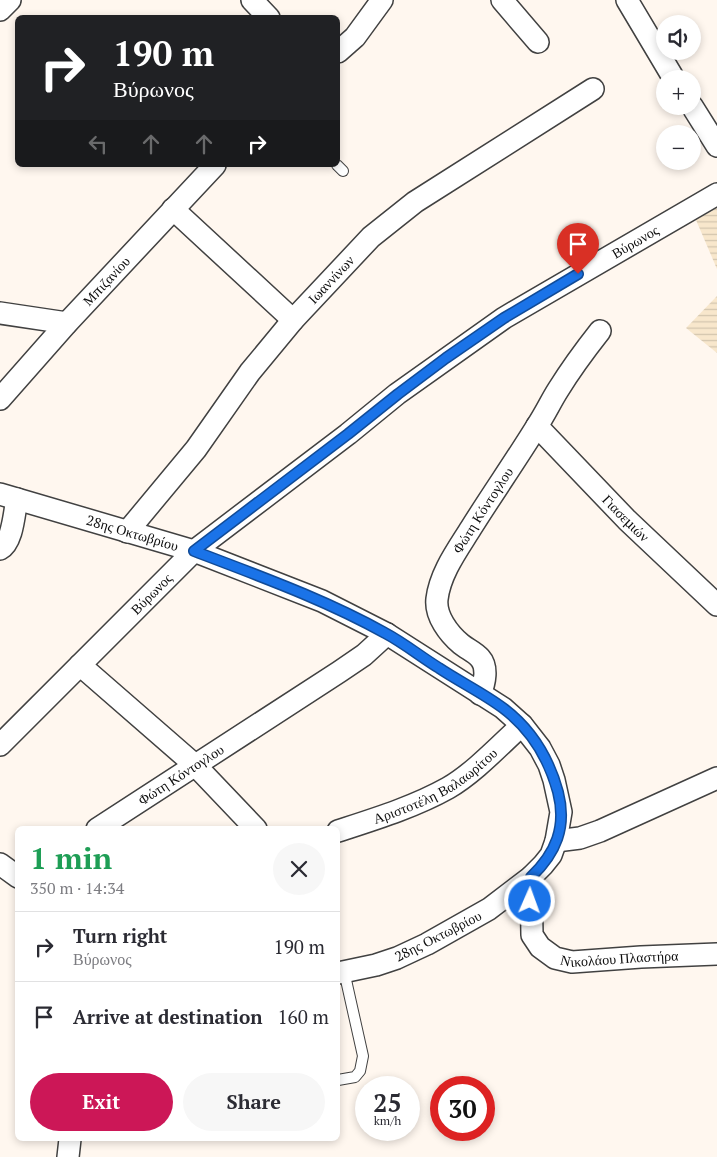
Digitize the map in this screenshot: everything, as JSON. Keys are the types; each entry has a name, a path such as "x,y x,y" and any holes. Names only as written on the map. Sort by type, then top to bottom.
{"street":[{"path":"0,10 10,0"},
{"path":"252,0 265,15"},
{"path":"340,50 355,37 382,0"},
{"path":"502,0 538,42"},
{"path":"627,0 669,70"},
{"name":"Ιωαννίνων","path":"127,532 196,449 250,372 293,320 355,253 399,213 593,89"},
{"path":"698,115 717,146"},
{"name":"Μπιζανίου","path":"0,399 67,323 213,167"},
{"name":"Βύρωνος","path":"0,745 194,551 398,394 484,331 566,281 717,194"},
{"path":"173,210 293,320"},
{"path":"0,313 67,323"},
{"name":"Φώτη Κόντογλου","path":"480,694 484,687 482,660 456,640 442,620 437,604 439,588 453,556 558,390 600,331"},
{"name":"Γιασεμιών","path":"537,426 628,520 717,605"},
{"path":"0,550 9,540 8,497"},
{"name":"28ης Οκτωβρίου","path":"8,497 194,551 302,592 387,634 503,708 522,725 540,748 549,764 561,812 556,841 548,859 531,877 489,909 427,944 397,958 376,965 341,972"},
{"name":"Φώτη Κόντογλου","path":"102,826 339,672 387,634"},
{"path":"80,665 196,766 253,826"},
{"name":"Αριστοτέλη Βαλαωρίτου","path":"340,830 403,809 449,788 463,778 522,725"},
{"path":"556,841 580,838 600,831 717,778"},
{"path":"0,864 15,875"},
{"name":"Νικολάου Πλαστήρα","path":"531,877 532,935 540,947 555,958 572,962 717,954"},
{"path":"68,1157 70,1141"}],"lane":[{"path":"340,1080 355,1077 360,1071 363,1056 341,972"}],"shaded area":[{"path":"717,208 717,269 696,220"},
{"path":"717,296 717,353 686,328"}],"route":[{"path":"530,901 531,877 551,855 558,834 561,812 549,764 540,748 522,725 503,708 387,634 322,600 194,551 446,358 504,318 578,274"}]}
